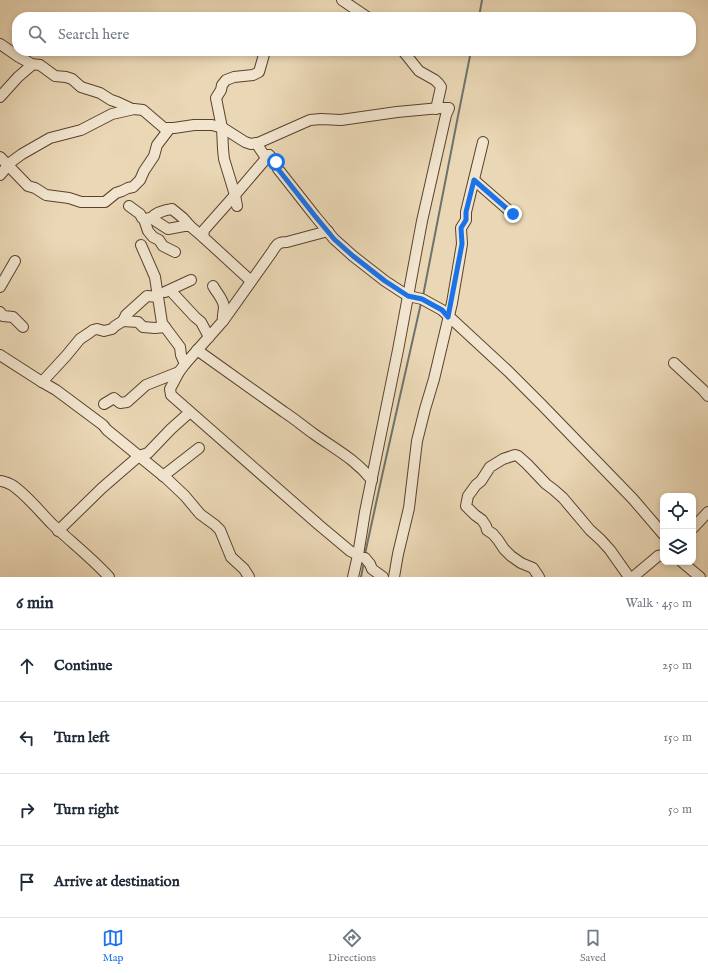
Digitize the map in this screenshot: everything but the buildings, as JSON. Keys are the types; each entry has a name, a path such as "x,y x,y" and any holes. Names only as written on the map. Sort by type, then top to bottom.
{"street":[{"path":"342,0 360,12"},
{"path":"0,44 12,52"},
{"path":"18,56 31,64 40,65 55,76 72,79 81,87 100,93 111,100 132,109"},
{"path":"236,200 224,159 222,128 216,98 226,80 234,77 253,75 259,72 264,56"},
{"path":"407,56 419,71 439,84 441,87 436,109"},
{"path":"0,97 31,64"},
{"path":"0,175 22,154 50,138 81,130 112,114 132,109 143,110 164,128 212,125 222,128 251,144 310,120 341,120 397,112 449,108 446,115 422,221 353,577"},
{"path":"0,157 28,186 35,188 46,195 69,198 80,202 105,202 116,193 133,187 140,180 154,156 157,145 170,128"},
{"path":"394,577 409,508 417,441 434,379 448,317 462,244 461,228 466,220 466,212 483,142"},
{"path":"256,143 264,155 269,155 276,162 278,169 334,239 385,281 408,296 422,299 442,310 508,371 633,500 660,531"},
{"path":"203,237 204,230 236,200 269,155"},
{"path":"474,180 513,214"},
{"path":"130,206 140,214 142,218 148,218 168,229 190,226"},
{"path":"148,218 157,213 172,209 251,281"},
{"path":"148,218 148,231 153,237 159,240 163,246 175,252"},
{"path":"328,231 287,242 281,242 276,245 223,321 182,368 170,389 171,395 190,412 313,520 350,551 364,558 370,564 372,569 384,577"},
{"path":"141,245 155,276 162,323 180,347 182,368"},
{"path":"0,286 15,261"},
{"path":"42,382 80,339 93,330 97,329 104,331 112,329 123,321 126,315 147,296 158,296 191,280"},
{"path":"213,286 224,304 222,316 223,321"},
{"path":"170,290 201,322 209,336"},
{"path":"0,312 3,316 13,316 23,327"},
{"path":"123,321 138,322 143,327 165,327"},
{"path":"197,350 313,434 342,452 363,469 372,480"},
{"path":"0,355 56,390 103,425 107,430 164,476 185,496 200,514 212,522 220,530 231,557 244,569 249,577"},
{"path":"674,363 708,396"},
{"path":"104,404 114,398 120,403 126,402 146,385 182,368"},
{"path":"58,531 102,488 139,456 148,453 190,412"},
{"path":"164,476 199,448"},
{"path":"539,577 533,568 521,563 511,556 493,534 487,530 482,520 466,506 468,496 481,481 490,467 503,459 515,455 528,464 546,484 563,498 590,530 610,550 629,577"},
{"path":"0,481 11,484 22,493 58,531 109,577"},
{"path":"696,525 708,512"},
{"path":"632,577 660,555"},
{"path":"686,565 700,577"}],"waterway":[{"path":"480,12 482,0"},
{"path":"423,296 470,56"},
{"path":"365,554 421,303"},
{"path":"361,577 364,562"}],"route":[{"path":"276,162 278,169 334,239 385,281 408,296 422,299 442,310 448,317 452,303 455,278 462,244 461,228 466,220 466,212 474,180 513,214"}]}
